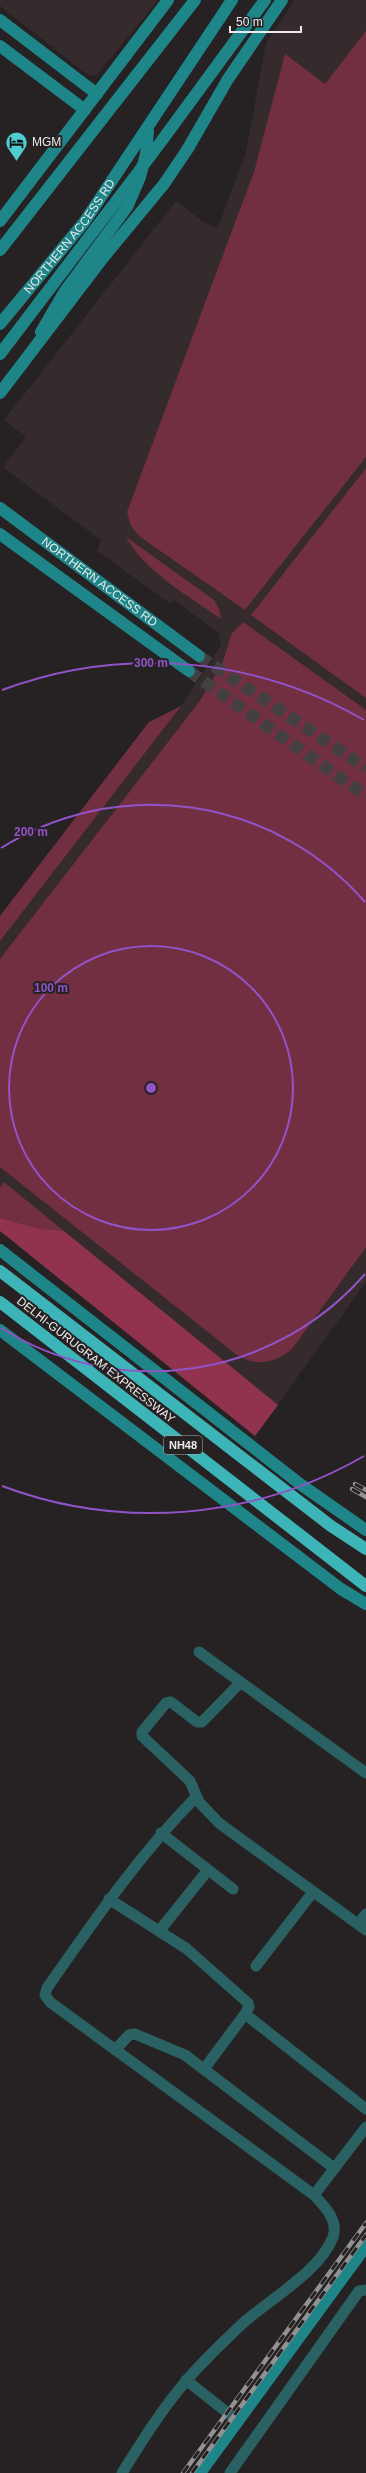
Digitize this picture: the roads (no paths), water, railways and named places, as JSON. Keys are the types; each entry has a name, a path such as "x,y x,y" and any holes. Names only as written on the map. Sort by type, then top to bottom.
{"highway":[{"name":"DELHI-GURUGRAM EXPRESSWAY","path":"0,1272 331,1526 366,1549"},
{"name":"DELHI-GURUGRAM EXPRESSWAY","path":"0,1302 366,1586"}],"main road":[{"path":"0,220 168,0"},
{"path":"179,20 187,0"},
{"path":"0,250 195,0"},
{"name":"NORTHERN ACCESS RD","path":"0,324 85,221 137,147 232,0"},
{"path":"0,354 163,139 265,0"},
{"path":"0,393 164,184 228,79 282,0"},
{"path":"0,20 97,94"},
{"path":"0,46 84,110"},
{"path":"24,361 65,292 127,207 142,169 148,128"},
{"name":"NORTHERN ACCESS RD","path":"0,508 199,656"},
{"name":"NORTHERN ACCESS RD","path":"0,534 189,671"},
{"path":"0,1250 300,1484 366,1530"},
{"path":"0,1330 341,1589 366,1604"},
{"path":"200,2473 366,2246"}],"street":[{"path":"199,1652 366,1773"},
{"path":"241,1682 202,1722 197,1722 168,1702 163,1705 142,1732 143,1738 190,1781 196,1797 209,1815 219,1823 362,1927 366,1914"},
{"path":"122,2473 150,2429 186,2380 243,2323 301,2277 329,2244 335,2229 332,2218 314,2195 50,2002 45,1995 48,1988 109,1899 161,1833 196,1797"},
{"path":"161,1833 233,1889"},
{"path":"160,1930 208,1870"},
{"path":"256,1966 313,1892"},
{"path":"109,1899 160,1930 187,1949 246,2000 249,2007 245,2014 204,2069"},
{"path":"245,2014 366,2109"},
{"path":"115,2050 125,2038 135,2034 184,2054 334,2168"},
{"path":"314,2195 366,2127"},
{"path":"230,2473 359,2292 366,2290"},
{"path":"186,2380 238,2421"}],"tunnel":[{"path":"199,656 366,768"},
{"path":"189,671 366,796"}],"railway":[{"path":"355,1484 366,1490"},
{"path":"352,1489 366,1497"},
{"path":"183,2473 366,2223"},
{"path":"192,2473 366,2235"}],"place":[{"name":"MGM","path":"17,162"}]}
